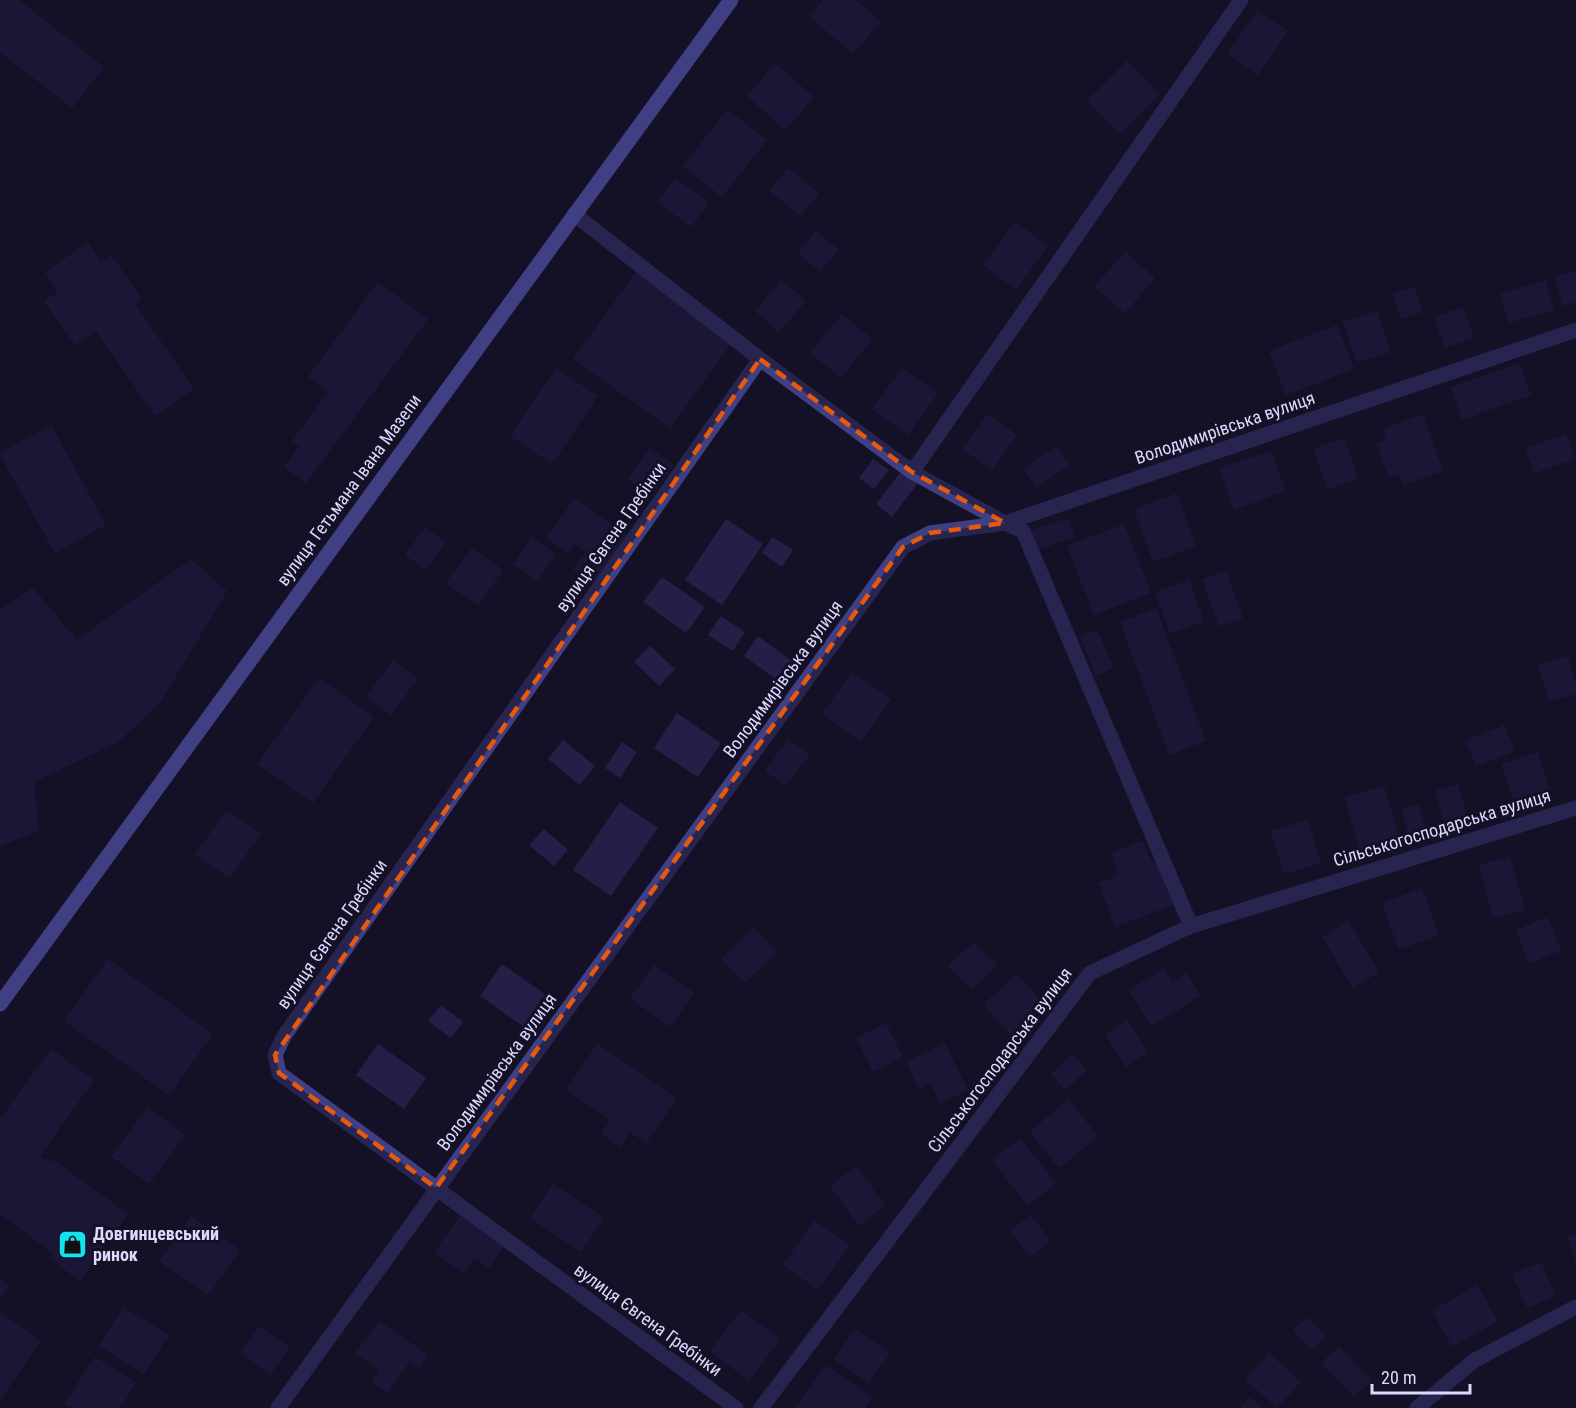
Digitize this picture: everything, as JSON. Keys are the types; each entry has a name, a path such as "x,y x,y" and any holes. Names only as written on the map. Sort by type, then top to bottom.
{"main road":[{"name":"вулиця Гетьмана Івана Мазепи","path":"0,1004 731,0"}],"street":[{"path":"912,472 1240,0"},
{"path":"574,214 760,359 912,472 1023,531 1191,926"},
{"name":"Володимирівська вулиця","path":"278,1408 903,547 930,533 1005,523 1576,330"},
{"name":"вулиця Євгена Гребінки","path":"736,1408 279,1073 275,1055 284,1036 760,359"},
{"name":"Сільськогосподарська вулиця","path":"761,1408 1090,973 1191,926 1576,808"},
{"path":"1417,1408 1475,1360 1576,1307"}],"highlighted area":[{"path":"760,359 912,472 1005,523 930,533 903,547 436,1188 279,1073 275,1055"}],"building":[{"path":"0,0 19,0 104,67 72,108 0,52"},
{"path":"823,0 856,0 881,21 853,54 809,16"},
{"path":"1257,11 1288,31 1258,75 1227,54"},
{"path":"1127,61 1160,94 1120,134 1087,101"},
{"path":"775,63 814,97 785,130 747,96"},
{"path":"727,110 767,140 722,197 683,166"},
{"path":"788,168 819,193 800,216 769,190"},
{"path":"675,178 709,202 691,227 657,202"},
{"path":"1015,222 1048,246 1016,290 983,265"},
{"path":"816,231 839,250 820,272 798,252"},
{"path":"88,242 101,262 111,255 142,299 135,304 194,389 155,416 96,331 75,345 44,301 58,292 45,272"},
{"path":"1125,252 1155,278 1125,313 1094,287"},
{"path":"1576,270 1576,302 1563,306 1554,277"},
{"path":"636,272 733,341 670,428 573,359"},
{"path":"781,280 806,301 779,332 755,311"},
{"path":"1545,280 1554,310 1509,323 1500,294"},
{"path":"378,282 428,319 306,483 284,467 299,446 292,441 328,392 308,377"},
{"path":"1414,287 1423,312 1401,320 1392,293"},
{"path":"1463,307 1474,338 1445,348 1434,317"},
{"path":"1377,311 1391,352 1357,363 1343,322"},
{"path":"842,314 872,339 841,378 810,353"},
{"path":"1337,325 1354,369 1286,395 1269,351"},
{"path":"1520,363 1531,395 1462,420 1451,387"},
{"path":"556,368 598,396 552,464 510,436"},
{"path":"902,368 938,393 908,435 872,409"},
{"path":"988,414 1017,435 992,470 962,449"},
{"path":"1423,414 1443,471 1403,485 1399,475 1389,478 1376,443 1386,440 1383,429"},
{"path":"51,425 106,525 55,553 0,455"},
{"path":"1566,434 1575,459 1534,473 1525,448"},
{"path":"1344,438 1358,478 1328,489 1313,449"},
{"path":"1057,446 1070,465 1036,487 1023,468"},
{"path":"650,448 674,465 652,496 628,479"},
{"path":"1271,451 1286,491 1234,510 1219,468"},
{"path":"873,459 889,470 874,489 859,478"},
{"path":"902,470 918,483 892,517 876,504"},
{"path":"1177,493 1196,546 1153,562 1134,509"},
{"path":"575,498 628,536 594,585 573,570 586,552 574,543 568,553 546,538"},
{"path":"1068,518 1075,537 1038,550 1032,530"},
{"path":"726,519 763,544 722,605 685,580"},
{"path":"1124,524 1151,593 1094,615 1067,546"},
{"path":"425,527 446,542 426,570 405,555"},
{"path":"532,537 556,554 537,581 513,564"},
{"path":"772,537 793,550 782,567 762,553"},
{"path":"472,548 503,570 478,606 446,583"},
{"path":"191,559 227,591 160,703 118,742 34,782 39,831 0,846 0,610 33,588 77,640"},
{"path":"1226,571 1243,618 1219,626 1202,579"},
{"path":"662,577 705,607 686,633 643,602"},
{"path":"1189,580 1204,621 1170,634 1155,592"},
{"path":"1156,608 1206,741 1169,755 1120,622"},
{"path":"721,616 745,632 733,651 708,635"},
{"path":"1097,630 1114,668 1096,676 1080,637"},
{"path":"758,636 793,662 780,682 744,656"},
{"path":"650,646 675,669 659,686 634,662"},
{"path":"1568,656 1576,685 1576,694 1549,701 1538,665"},
{"path":"393,660 418,678 391,715 366,697"},
{"path":"852,672 891,699 861,742 822,714"},
{"path":"319,678 374,717 313,803 257,764"},
{"path":"677,713 721,743 698,777 654,748"},
{"path":"1504,725 1515,751 1476,766 1465,741"},
{"path":"788,739 810,754 786,786 765,771"},
{"path":"563,740 595,766 580,785 548,759"},
{"path":"622,742 637,752 620,778 605,768"},
{"path":"1537,752 1552,797 1516,809 1501,764"},
{"path":"1458,784 1469,820 1445,827 1435,791"},
{"path":"1384,786 1400,841 1361,853 1344,797"},
{"path":"620,802 658,828 611,896 573,870"},
{"path":"1418,804 1427,834 1410,839 1401,809"},
{"path":"226,810 261,833 230,878 195,855"},
{"path":"1308,820 1321,863 1284,874 1270,831"},
{"path":"544,829 568,850 554,866 529,845"},
{"path":"1143,841 1152,863 1161,860 1178,903 1115,927 1099,883 1119,875 1111,853"},
{"path":"1510,856 1525,910 1493,918 1479,865"},
{"path":"1422,888 1439,935 1399,950 1382,903"},
{"path":"1548,917 1561,951 1529,963 1516,930"},
{"path":"1348,921 1379,972 1353,988 1322,937"},
{"path":"753,927 777,952 745,983 721,959"},
{"path":"974,942 997,965 971,990 948,966"},
{"path":"108,959 213,1034 169,1095 64,1021"},
{"path":"502,964 545,994 523,1026 480,996"},
{"path":"654,965 694,993 670,1027 630,998"},
{"path":"1164,969 1172,982 1187,973 1201,996 1151,1026 1129,990"},
{"path":"1016,974 1045,1004 1012,1036 983,1005"},
{"path":"441,1005 463,1022 451,1038 428,1021"},
{"path":"1127,1020 1148,1052 1126,1067 1105,1034"},
{"path":"886,1023 903,1057 873,1072 856,1038"},
{"path":"945,1043 968,1090 940,1103 930,1083 919,1089 906,1062"},
{"path":"378,1044 426,1078 404,1109 356,1075"},
{"path":"597,1044 677,1098 646,1143 630,1132 620,1147 601,1134 610,1120 566,1090"},
{"path":"51,1049 94,1080 40,1156 49,1162 52,1159 128,1214 80,1281 49,1258 53,1253 0,1214 0,1119"},
{"path":"1073,1054 1087,1070 1065,1090 1051,1074"},
{"path":"1068,1099 1098,1136 1059,1168 1030,1132"},
{"path":"148,1107 185,1135 149,1184 111,1156"},
{"path":"1020,1138 1056,1183 1028,1206 992,1160"},
{"path":"857,1166 885,1206 859,1226 830,1186"},
{"path":"553,1184 604,1218 581,1252 530,1218"},
{"path":"1031,1215 1050,1241 1031,1257 1010,1231"},
{"path":"191,1216 240,1250 208,1295 159,1261"},
{"path":"460,1216 504,1246 489,1268 474,1258 464,1273 434,1253"},
{"path":"814,1220 850,1245 818,1290 783,1265"},
{"path":"1576,1234 1576,1262 1567,1237"},
{"path":"1541,1262 1556,1296 1527,1308 1512,1274"},
{"path":"0,1279 9,1286 0,1299"},
{"path":"1477,1285 1498,1321 1452,1347 1432,1311"},
{"path":"123,1307 169,1335 144,1374 99,1346"},
{"path":"741,1310 780,1339 749,1381 710,1351"},
{"path":"0,1312 41,1341 0,1400"},
{"path":"1307,1317 1326,1337 1312,1350 1293,1330"},
{"path":"379,1321 428,1355 419,1368 410,1361 388,1393 371,1382 380,1370 355,1354"},
{"path":"260,1326 290,1348 270,1375 240,1352"},
{"path":"855,1329 890,1353 868,1383 834,1359"},
{"path":"1339,1346 1372,1381 1354,1397 1321,1363"},
{"path":"1269,1353 1301,1382 1277,1408 1245,1379"},
{"path":"95,1357 136,1383 120,1408 70,1408 64,1404"},
{"path":"826,1365 873,1398 865,1408 795,1408"},
{"path":"1250,1397 1262,1408 1240,1408"}],"place":[{"name":"Довгинцевський ринок","path":"72,1244"}]}
